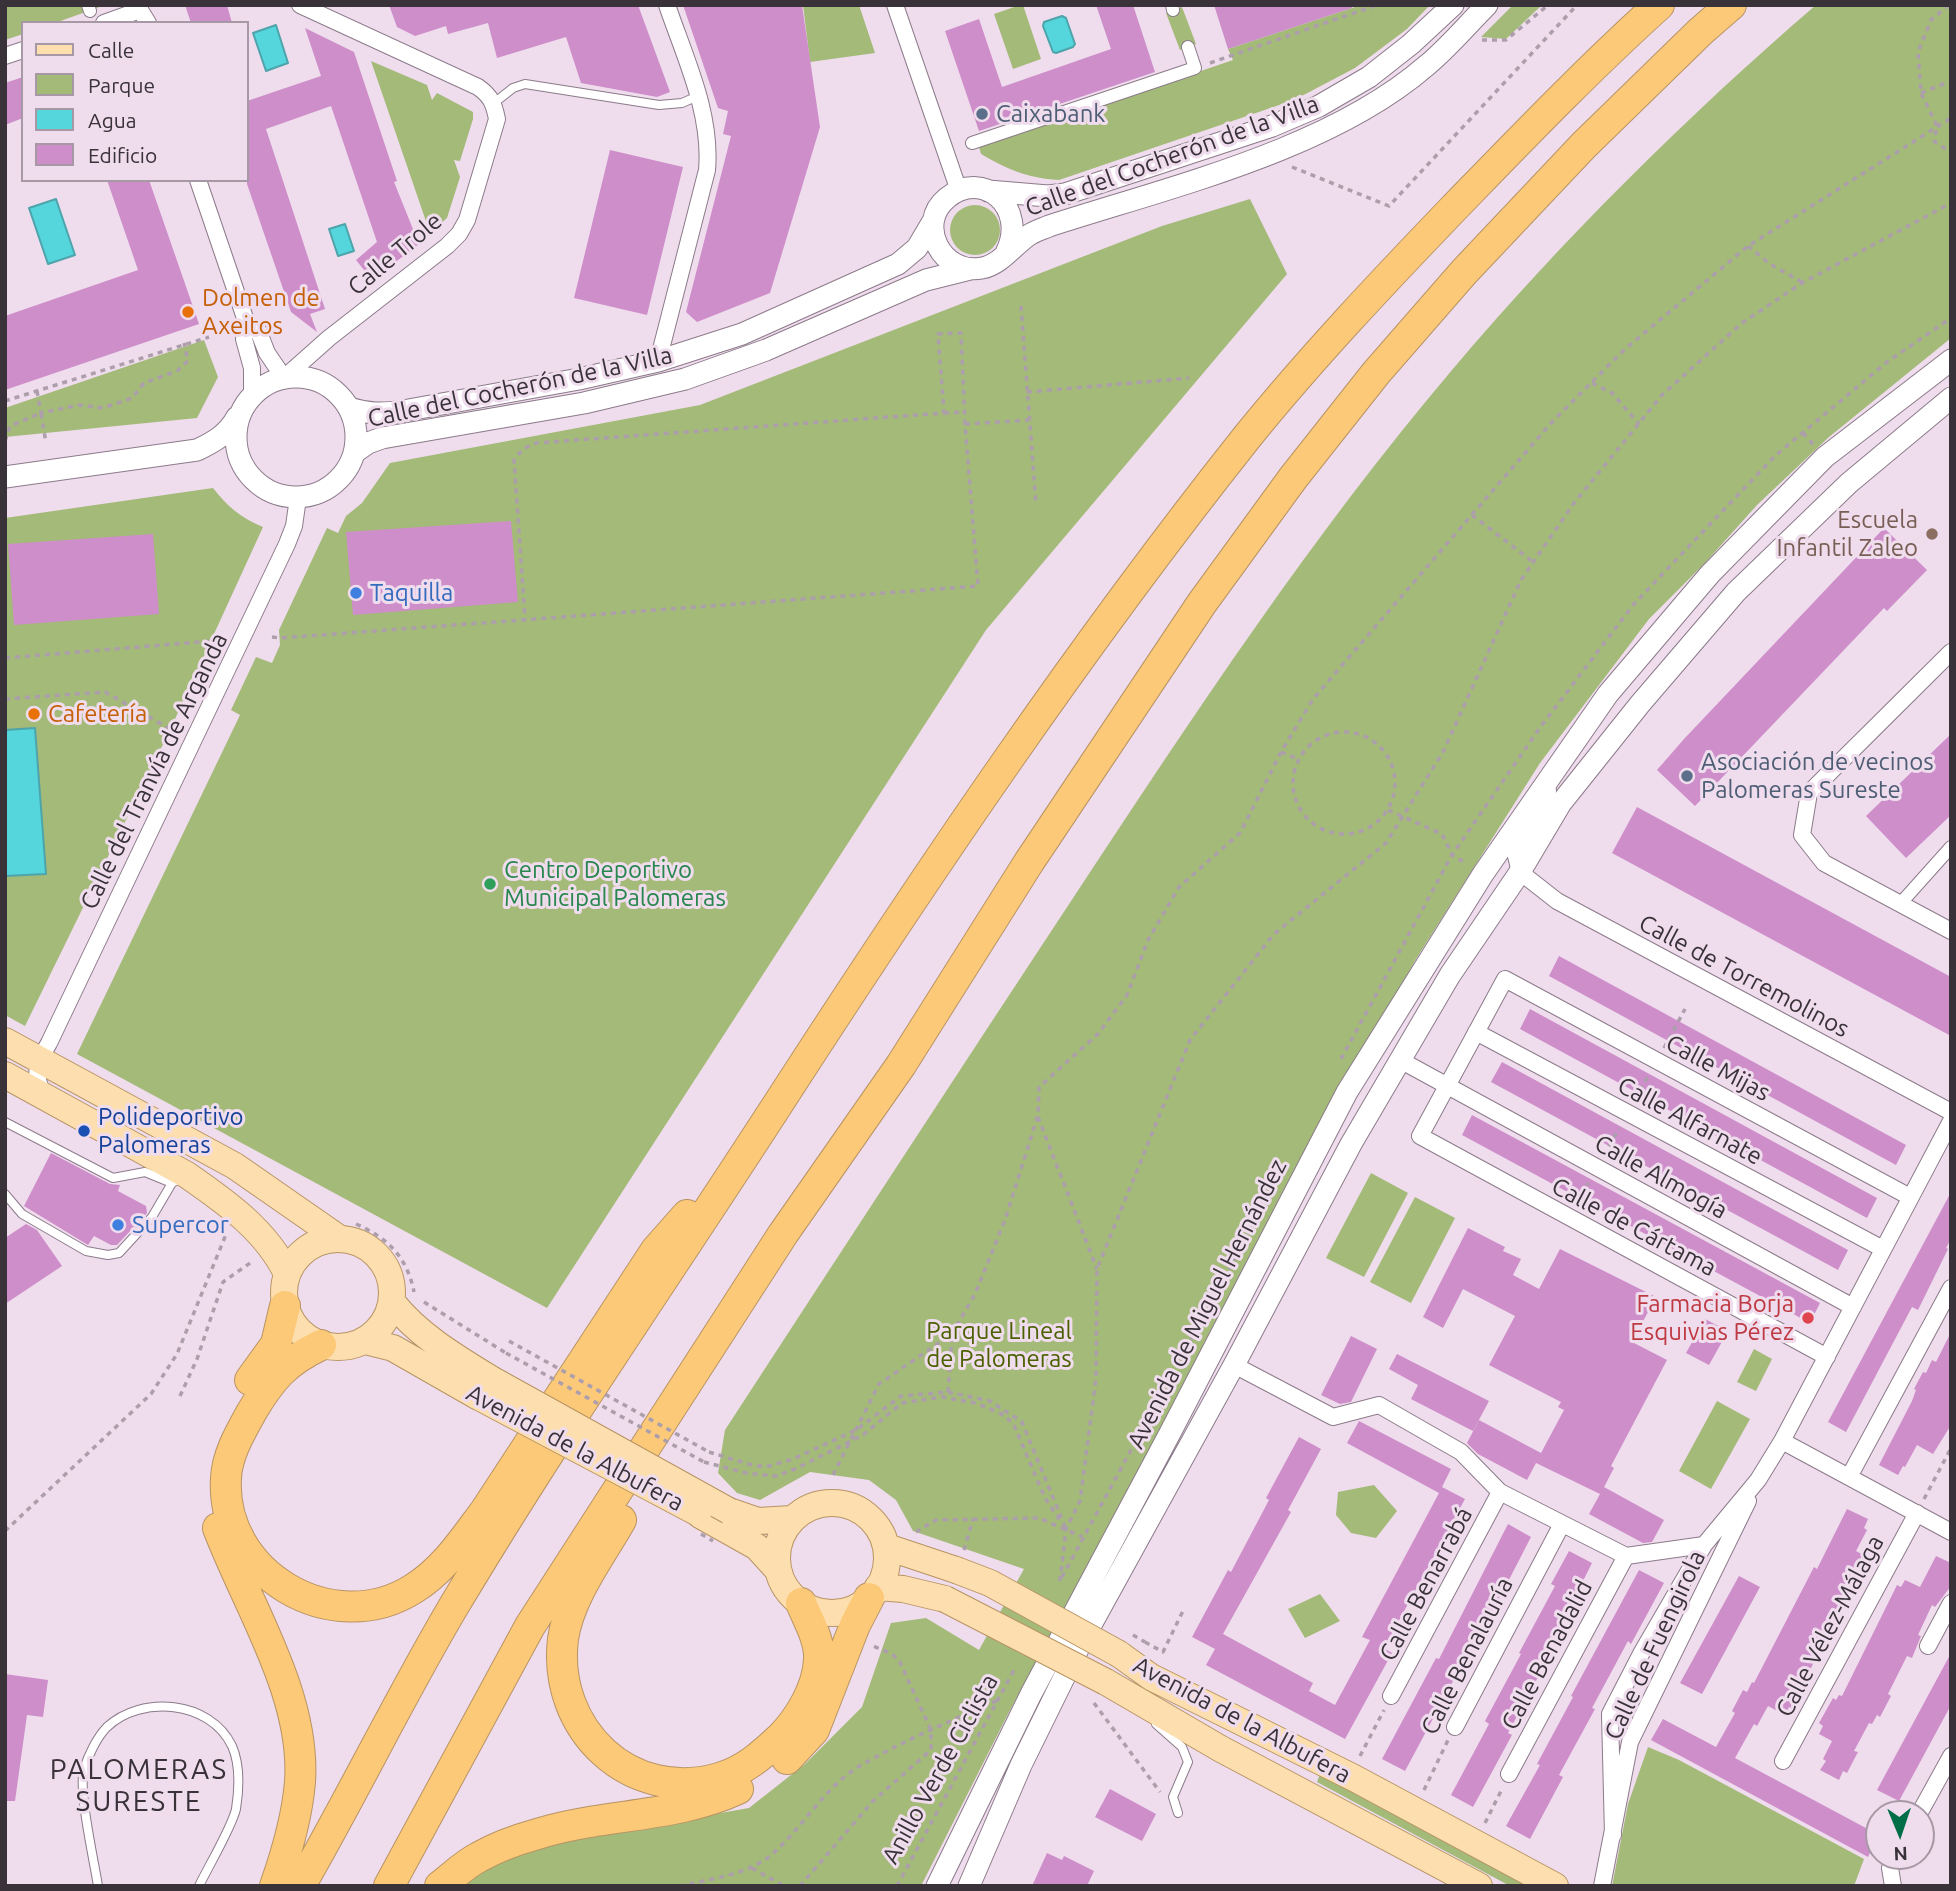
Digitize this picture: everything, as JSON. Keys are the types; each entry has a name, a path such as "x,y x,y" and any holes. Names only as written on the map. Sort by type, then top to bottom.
{"highway":[{"path":"300,1886 457,1600 528,1484 922,885 1016,747 1143,572 1250,434 1318,355 1409,255 1533,127 1658,5"},
{"path":"388,1886 530,1626 783,1234 901,1065 1029,862 1202,603 1293,478 1376,373 1464,272 1584,145 1731,5"},
{"path":"321,1345 287,1363 259,1399 230,1454 226,1498 232,1522 242,1543 259,1567 278,1584 321,1604 344,1607 369,1605 412,1590 436,1572 457,1548 485,1511 656,1250 751,1145"},
{"path":"783,1234 571,1611 564,1638 562,1677 569,1705 580,1727 601,1751 624,1767 659,1781 693,1783 721,1778 755,1762 790,1728 816,1680 820,1657 801,1603"},
{"path":"275,1886 295,1820 300,1779 298,1742 291,1705 278,1665 234,1572 216,1525 211,1500 211,1477 214,1455 226,1421 239,1395 276,1344 285,1306"},
{"path":"440,1886 479,1857 534,1835 573,1825 682,1808 719,1798 759,1779 788,1759 814,1730 855,1625 874,1592"}],"main road":[{"path":"5,1041 235,1166 347,1231 355,1241 369,1248 380,1259 391,1279 392,1302 383,1325 365,1341 343,1347 321,1345 298,1330 290,1319 285,1306 287,1274 308,1248 347,1231"},
{"path":"5,1075 180,1179 223,1200 277,1252 287,1274"},
{"name":"Avenida de la Albufera","path":"392,1302 405,1320 455,1357 484,1387 757,1547 778,1569"},
{"name":"Avenida de la Albufera","path":"365,1341 393,1348 484,1387 729,1511 758,1521 792,1519"},
{"path":"836,1503 853,1507 869,1518 880,1531 887,1547 886,1573 874,1592 858,1607 843,1613 828,1614 801,1603 783,1583 778,1569 779,1542 792,1519 803,1510 818,1504 836,1503"},
{"name":"Avenida de la Albufera","path":"887,1547 960,1559 990,1583 1119,1654 1151,1677 1350,1776 1555,1886"},
{"name":"Avenida de la Albufera","path":"874,1592 903,1588 945,1599 1098,1690 1221,1749 1479,1886"}],"street":[{"path":"300,5 478,87 488,94 494,103"},
{"path":"658,361 707,170 707,133 698,96 667,5"},
{"name":"Calle del Cocherón de la Villa","path":"988,191 1048,196 1065,194 1272,126 1318,106 1369,77 1411,44 1453,5"},
{"name":"Calle del Cocherón de la Villa","path":"1006,253 1030,235 1048,226 1244,163 1332,126 1377,101 1426,66 1487,5"},
{"path":"898,6 959,191"},
{"path":"110,21 140,10 147,21"},
{"path":"972,144 1195,68 1188,47"},
{"name":"Calle Trole","path":"284,378 329,338 459,234 467,220 493,137 497,119 494,103"},
{"path":"5,477 197,450 218,440 233,425 246,404 261,387 284,378 301,377 320,382 337,393 349,408 357,437 355,452 347,470 334,484 318,494 299,498 278,496 260,486 242,465 237,453 235,432 246,404 252,368 244,339 247,324 199,182"},
{"path":"978,188 988,191 999,197 1012,217 1014,230 1006,253 984,268 957,266 937,248 933,221 938,208 947,198 959,191 978,188"},
{"name":"Calle del Cocherón de la Villa","path":"349,408 381,414 579,379 658,361 741,334 898,264 918,248 933,221"},
{"name":"Calle del Cocherón de la Villa","path":"355,452 382,438 584,403 685,379 766,350 926,280 970,269"},
{"path":"247,324 258,330 267,353 284,378"},
{"name":"Avenida de Miguel Hernández","path":"937,1886 1031,1694 1347,1092 1483,874 1608,694 1710,574 1825,457 1951,360"},
{"name":"Avenida de Miguel Hernández","path":"969,1886 1021,1765 1081,1643 1351,1144 1450,975 1520,872 1561,803 1735,592 1849,483 1951,398"},
{"path":"169,455 180,458 224,459 242,465"},
{"name":"Calle del Tranvía de Arganda","path":"39,1059 49,1044 287,544 294,526 299,498"},
{"path":"1951,652 1809,793 1802,835 1824,863 1951,931"},
{"name":"Avenida de Miguel Hernández","path":"1520,872 1514,848 1538,816 1558,766"},
{"path":"1900,904 1951,847"},
{"name":"Calle de Torremolinos","path":"1520,872 1557,901 1951,1112"},
{"name":"Calle Mijas","path":"1476,1032 1505,979 1910,1197"},
{"path":"1447,1086 1476,1032"},
{"name":"Calle Alfarnate","path":"1476,1032 1883,1249"},
{"path":"39,1059 37,1084 46,1097"},
{"name":"Calle Almogía","path":"1400,1060 1853,1307"},
{"name":"Calle de Cártama","path":"1447,1086 1420,1136 1826,1357"},
{"name":"Calle de Fuengirola","path":"1602,1886 1630,1742 1758,1480 1782,1441 1951,1121"},
{"path":"1849,1477 1951,1288"},
{"path":"1234,1364 1333,1417 1379,1405 1461,1452 1500,1492 1626,1556 1704,1545"},
{"path":"1782,1441 1951,1532"},
{"name":"Calle de Fuengirola","path":"1613,1835 1610,1714 1642,1652 1704,1545 1758,1480"},
{"name":"Calle Benarrabá","path":"1391,1696 1500,1492"},
{"name":"Calle Vélez-Málaga","path":"1783,1760 1917,1513"},
{"name":"Calle Benalauría","path":"1455,1727 1562,1524"},
{"name":"Calle Benadalid","path":"1509,1774 1626,1556"},
{"path":"1928,1646 1951,1603"},
{"path":"1927,1800 1951,1756"}],"lane":[{"path":"494,103 513,88 525,84 659,105 682,103 698,96"},
{"path":"5,1122 113,1178 145,1172 180,1179 152,1217 119,1252 108,1255 86,1251 22,1214 5,1194"},
{"path":"1119,1654 1193,1687"},
{"path":"1098,1690 1182,1747 1188,1762 1173,1797 1178,1813"},
{"path":"98,1886 84,1800 83,1771 94,1746 107,1728 130,1713 162,1705 192,1711 216,1725 232,1745 239,1775 236,1811 199,1886"}],"path":[{"path":"1195,68 1377,5"},
{"path":"1472,40 1506,40 1548,5"},
{"path":"1282,164 1388,206 1577,5"},
{"path":"1949,5 1931,20 1918,52 1921,93 1937,126 1934,141 1951,153"},
{"path":"1921,93 1951,81"},
{"path":"948,1392 952,1334 975,1294 1005,1220 1038,1115 1039,1087 1098,1034 1126,995 1148,940 1180,887 1240,833 1281,751 1313,699 1551,423 1625,350 1748,246 1951,118"},
{"path":"1097,1269 1190,1040 1274,934 1386,843 1443,752 1521,580 1574,503 1662,395 1742,323 1802,283 1951,203"},
{"path":"1748,246 1770,264 1802,283"},
{"path":"1021,306 1036,504"},
{"path":"272,637 978,586 965,424 961,333 938,334 944,413"},
{"path":"5,401 209,337"},
{"path":"5,441 10,426 41,413 79,405 103,408 132,397 144,383 177,371 188,361 184,343"},
{"path":"1027,392 1189,378"},
{"path":"1591,383 1612,393 1639,424"},
{"path":"37,390 46,443"},
{"path":"525,619 514,460 523,449 536,443 965,412"},
{"path":"965,424 1029,420"},
{"path":"1803,433 1817,449"},
{"path":"1472,515 1534,562"},
{"path":"5,658 211,642"},
{"path":"5,699 104,692 172,730"},
{"path":"1338,732 1354,733 1369,739 1382,749 1393,771 1394,795 1388,810 1376,823 1361,832 1344,835 1326,832 1311,823 1300,810 1293,793 1293,776 1298,759 1308,746 1322,737 1338,732"},
{"path":"1281,751 1298,759"},
{"path":"1388,810 1442,834 1452,855 1483,874"},
{"path":"1038,1115 1097,1269 1097,1379 1080,1501 1066,1529 1060,1581"},
{"path":"5,1531 151,1394 177,1354 228,1230"},
{"path":"347,1231 385,1239 406,1265 415,1296 506,1353 705,1462 746,1473 776,1476 851,1442 902,1403 942,1397 975,1403 1000,1413 1013,1423 1045,1498 1066,1529"},
{"path":"180,1396 197,1359 223,1282 256,1259"},
{"path":"833,1475 878,1384 952,1334"},
{"path":"509,1341 709,1452 755,1466 769,1466 793,1460 856,1430 901,1396 948,1392 990,1401 1021,1422 1066,1529"},
{"path":"1917,1513 1951,1448"},
{"path":"914,1533 936,1520 1039,1517 1083,1537"},
{"path":"960,1559 973,1518"},
{"path":"1145,1642 1163,1652 1183,1611"},
{"path":"800,1886 873,1801 931,1750 931,1730 899,1660 866,1643"},
{"name":"Anillo Verde Ciclista","path":"897,1886 1014,1670"},
{"path":"1098,1690 1102,1710 1163,1797"},
{"path":"1350,1776 1391,1696"},
{"path":"680,1886 751,1867 770,1856 841,1780 857,1768 998,1700"},
{"name":"Calle Benalauría","path":"1414,1811 1455,1727"},
{"path":"1474,1843 1509,1774"},
{"path":"751,1867 783,1886"}],"green space":[{"path":"5,5 105,5 61,21 21,21 21,35 5,40"},
{"path":"803,5 859,5 875,53 810,62"},
{"path":"1023,5 1041,59 1013,69 994,14"},
{"path":"1361,5 1430,5 1407,29 1355,68 1294,100 1059,180 1018,172 981,154 979,147 1233,60 1228,49"},
{"path":"1513,5 1542,5 1506,39 1481,37"},
{"name":"Parque Lineal de Palomeras","path":"1816,5 1951,5 1951,338 1829,437 1757,505 1705,563 1649,619 1540,763 1416,959 1227,1303 1010,1710 921,1886 460,1886 515,1853 565,1840 749,1808 805,1764 862,1707 891,1623 926,1618 979,1650 1024,1569 913,1531 896,1500 869,1480 810,1472 760,1500 737,1493 718,1473 725,1430 1166,758 1257,625 1351,496 1452,370 1537,273 1673,135"},
{"path":"1182,7 1196,44 1180,50 1166,13"},
{"path":"371,61 427,85 432,100 437,93 473,112 460,161 454,160 460,177 447,218 430,233"},
{"name":"Centro Deportivo Municipal Palomeras","path":"1250,199 1287,274 986,630 547,1308 77,1054 240,715 231,710 256,657 272,663 280,645 279,630 327,528 338,533 346,516 362,503 390,463 700,405 1162,226"},
{"path":"975,205 993,212 1000,230 993,248 975,255 957,248 950,230 957,212"},
{"path":"204,340 218,377 197,418 5,437 5,408"},
{"path":"213,488 235,511 263,527 170,730 25,1026 5,1015 5,518"},
{"path":"1371,1173 1408,1193 1364,1277 1326,1258"},
{"path":"1415,1197 1455,1218 1411,1303 1370,1282"},
{"path":"1754,1349 1772,1359 1756,1391 1737,1382"},
{"path":"1717,1401 1750,1419 1711,1489 1679,1471"},
{"path":"1374,1485 1397,1511 1376,1538 1351,1533 1336,1515 1338,1492"},
{"path":"1320,1594 1340,1621 1305,1638 1288,1609"},
{"path":"1648,1747 1679,1760 1864,1859 1854,1886 1612,1886 1628,1804"},
{"path":"1320,1774 1532,1886 1510,1886 1317,1782"}],"water":[{"path":"1062,16 1066,18 1075,44 1056,53 1053,52 1043,26 1044,22"},
{"path":"276,25 288,63 266,71 253,33"},
{"path":"56,199 75,255 48,264 29,208"},
{"path":"345,224 354,251 338,256 329,229"},
{"path":"35,728 46,874 5,876 5,730"}],"building":[{"path":"185,5 227,5 231,21 190,21"},
{"path":"389,5 638,5 670,92 657,97 581,83 566,37 497,58 488,23 448,34 446,26 415,36 397,27"},
{"path":"683,5 802,5 820,127 770,293 697,322 686,312 731,136 723,134 728,111 718,108"},
{"path":"1096,5 1133,5 1155,72 979,131 945,31 979,19 1002,87 1111,49"},
{"path":"1214,5 1352,5 1352,8 1228,49"},
{"path":"305,28 354,52 397,181 394,182 419,244 372,280 356,260 377,242 331,106 266,129 325,309 310,314 317,332 291,312 247,184 248,101 321,76"},
{"path":"21,78 21,119 5,125 5,83"},
{"path":"610,150 683,167 647,315 574,298"},
{"path":"108,182 150,182 199,324 5,390 5,316 138,270"},
{"path":"511,521 518,602 353,615 346,532"},
{"path":"1884,528 1927,570 1887,611 1884,608 1695,806 1657,770"},
{"path":"153,534 159,614 14,625 8,544"},
{"path":"1951,734 1951,815 1906,858 1866,816"},
{"path":"1637,807 1951,977 1951,1036 1612,853"},
{"path":"1559,956 1906,1145 1896,1165 1549,976"},
{"path":"1530,1009 1877,1198 1867,1218 1520,1029"},
{"path":"1502,1062 1848,1250 1838,1270 1491,1082"},
{"path":"1472,1115 1820,1303 1810,1323 1462,1135"},
{"path":"51,1153 110,1184 120,1185 118,1191 146,1206 147,1213 117,1245 111,1245 94,1236 88,1245 24,1206"},
{"path":"1951,1192 1951,1239 1946,1248 1948,1249 1918,1310 1912,1307 1846,1432 1828,1422"},
{"path":"26,1224 37,1230 62,1266 5,1304 5,1238"},
{"path":"1468,1228 1505,1247 1503,1251 1521,1259 1513,1275 1539,1289 1560,1249 1656,1297 1632,1342 1667,1360 1611,1466 1614,1468 1604,1487 1664,1520 1652,1542 1643,1543 1589,1514 1600,1494 1536,1463 1527,1480 1478,1454 1467,1443 1479,1420 1541,1453 1564,1410 1558,1407 1561,1402 1489,1365 1515,1316 1463,1289 1443,1328 1423,1317"},
{"path":"1705,1319 1728,1331 1709,1365 1686,1353"},
{"path":"1951,1332 1951,1425 1933,1454 1917,1445 1898,1475 1879,1465 1912,1401 1916,1390 1914,1389 1923,1372 1926,1373 1932,1360 1936,1362"},
{"path":"1351,1336 1377,1349 1351,1402 1340,1404 1321,1395"},
{"path":"1397,1354 1489,1401 1473,1431 1411,1399 1418,1385 1389,1369"},
{"path":"1359,1421 1451,1469 1442,1487 1465,1499 1384,1648 1392,1653 1345,1739 1206,1665 1215,1649 1192,1637 1228,1570 1231,1572 1299,1437 1321,1449 1288,1510 1291,1512 1223,1634 1313,1683 1309,1691 1335,1705 1370,1640 1362,1637 1439,1493 1347,1443"},
{"path":"1847,1509 1868,1519 1864,1528 1867,1530 1856,1551 1869,1558 1866,1568 1856,1590 1853,1589 1849,1597 1847,1596 1793,1709 1789,1707 1785,1715 1768,1706 1757,1726 1754,1724 1735,1758 1865,1828 1865,1855 1651,1740 1663,1719 1716,1747 1735,1713 1732,1711 1743,1690 1747,1692 1752,1682 1754,1683 1814,1567 1817,1569"},
{"path":"1508,1524 1531,1537 1462,1671 1459,1670 1405,1771 1382,1759 1436,1658 1439,1659"},
{"path":"1569,1551 1592,1563 1575,1597 1577,1598 1541,1665 1544,1666 1508,1733 1512,1735 1473,1807 1451,1795 1489,1724 1485,1721 1555,1586 1551,1584"},
{"path":"1936,1556 1951,1563 1951,1586 1935,1607 1932,1605 1918,1635 1921,1636 1912,1658 1907,1656 1880,1717 1877,1715 1872,1724 1869,1723 1854,1751 1858,1752 1847,1773 1843,1771 1839,1780 1820,1770 1826,1761 1823,1759 1832,1741 1819,1734 1823,1726 1819,1723 1833,1698 1836,1700 1839,1695 1842,1696 1897,1585 1901,1587 1905,1580 1920,1587"},
{"path":"1639,1570 1664,1583 1631,1644 1628,1641 1592,1708 1595,1709 1559,1775 1563,1777 1530,1839 1506,1826 1540,1765 1537,1764 1573,1697 1571,1696"},
{"path":"1739,1576 1760,1587 1702,1694 1680,1683"},
{"path":"1951,1653 1951,1705 1900,1800 1877,1790"},
{"path":"5,1674 48,1680 43,1717 27,1715 15,1801 5,1801"},
{"path":"1110,1789 1156,1814 1142,1841 1095,1817"},
{"path":"1047,1853 1062,1860 1064,1856 1094,1871 1087,1886 1032,1886"}],"place":[{"name":"Caixabank","path":"982,114"},
{"name":"Dolmen de Axeitos","path":"188,312"},
{"name":"Escuela Infantil Zaleo","path":"1932,534"},
{"name":"Taquilla","path":"356,593"},
{"name":"Cafetería","path":"34,714"},
{"name":"Asociación de vecinos Palomeras Sureste","path":"1687,776"},
{"name":"Centro Deportivo Municipal Palomeras","path":"490,884"},
{"name":"Polideportivo Palomeras","path":"84,1131"},
{"name":"Supercor","path":"118,1225"},
{"name":"Farmacia Borja Esquivias Pérez","path":"1808,1318"}],"district":[{"name":"PALOMERAS SURESTE","path":"139,1786"}]}
